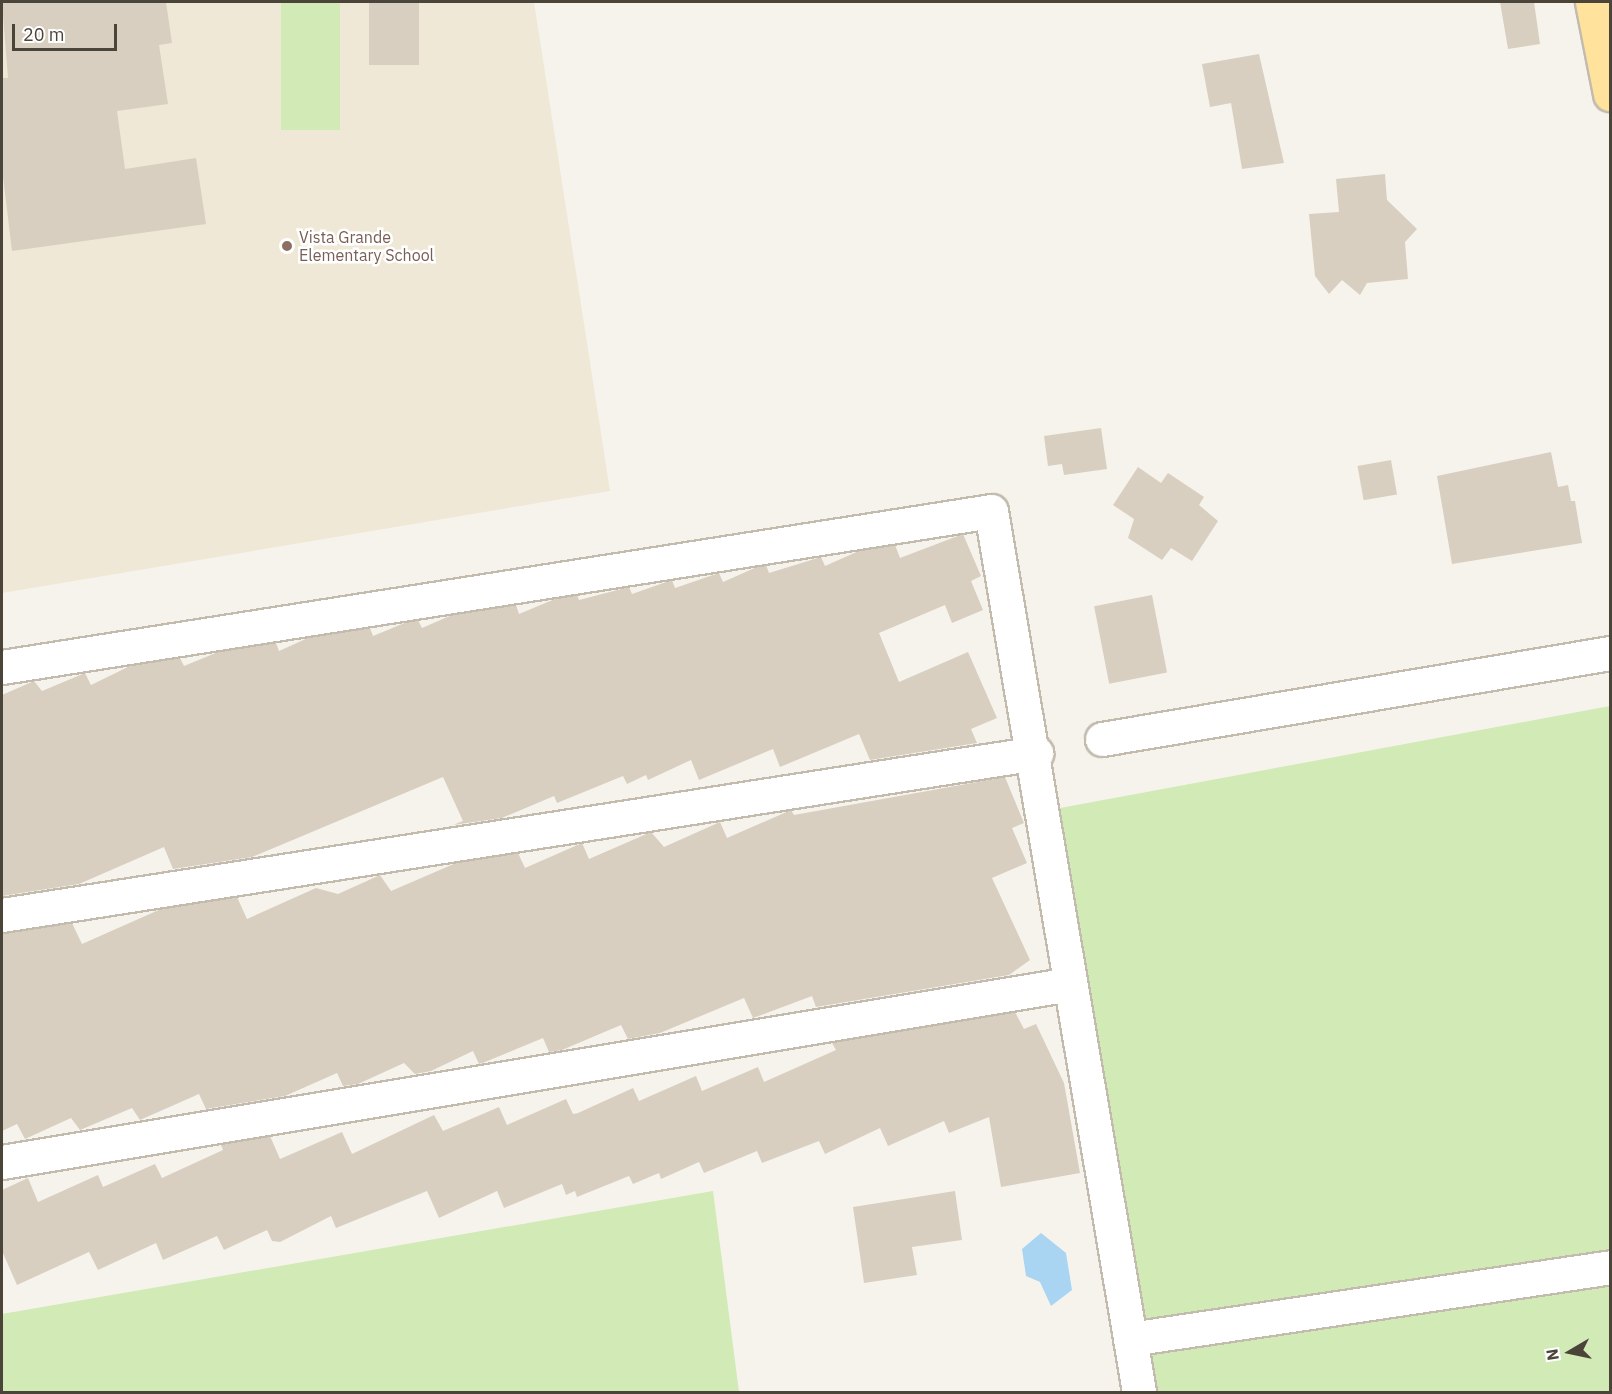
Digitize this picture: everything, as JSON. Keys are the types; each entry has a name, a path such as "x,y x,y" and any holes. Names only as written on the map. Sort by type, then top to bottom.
{"main road":[{"path":"1592,2 1611,94"}],"street":[{"path":"2,667 991,511 1036,753 1071,984 1139,1392"},
{"path":"1102,739 1611,652"},
{"path":"2,915 1036,753"},
{"path":"2,1162 1071,984"},
{"path":"1130,1339 1611,1267"}],"shaded area":[{"name":"Vista Grande Elementary School","path":"2,2 534,2 610,491 2,593"}],"green space":[{"path":"281,2 340,2 340,130 281,130"},
{"path":"1610,706 1610,1392 1140,1392 1044,811"},
{"path":"713,1191 739,1392 2,1392 2,1314"}],"water":[{"path":"1041,1233 1066,1253 1072,1290 1051,1306 1040,1282 1026,1276 1022,1249"}],"building":[{"path":"2,2 166,2 172,43 159,45 168,104 117,111 125,169 196,158 206,224 12,251 2,168 2,78 8,78"},
{"path":"369,2 419,2 419,65 369,65"},
{"path":"1500,2 1534,2 1540,44 1508,49"},
{"path":"1259,54 1284,163 1242,169 1231,103 1210,107 1202,64"},
{"path":"1385,174 1387,200 1417,229 1405,242 1408,279 1367,283 1360,295 1342,280 1329,294 1315,276 1309,214 1339,212 1336,179"},
{"path":"1101,428 1107,469 1064,475 1062,464 1048,466 1044,436"},
{"path":"1551,452 1558,487 1568,485 1571,501 1575,501 1582,543 1452,564 1437,476"},
{"path":"1391,460 1397,494 1364,500 1358,466"},
{"path":"1138,467 1161,483 1168,473 1204,497 1199,505 1218,521 1192,561 1171,548 1162,560 1128,538 1134,519 1113,505"},
{"path":"963,534 981,576 971,581 983,610 952,623 945,605 879,633 899,682 968,652 997,718 971,729 977,743 870,760 859,734 780,767 773,749 699,780 691,760 648,780 646,775 627,784 623,776 557,803 554,796 502,818 453,825 463,821 443,777 252,857 173,869 164,847 79,884 2,896 2,695 34,681 42,691 85,673 91,685 130,666 180,658 184,666 218,652 276,643 279,651 310,637 370,628 373,636 407,622 418,620 422,628 452,615 516,605 519,614 555,599 577,595 579,600 629,587 632,594 672,580 675,588 719,573 723,582 757,567 766,565 769,573 821,557 825,566 861,550 895,545 900,558"},
{"path":"1152,595 1167,673 1109,684 1094,606"},
{"path":"1005,777 1024,823 1012,828 1027,863 992,878 1030,960 1009,975 816,1007 812,996 753,1018 744,998 660,1033 628,1039 621,1025 562,1050 549,1052 543,1038 479,1064 473,1051 431,1071 415,1074 404,1063 358,1084 343,1086 337,1073 285,1096 206,1109 199,1094 140,1120 132,1108 80,1130 71,1118 25,1139 17,1124 2,1131 2,933 72,923 82,944 161,909 237,897 247,919 316,888 338,894 380,875 391,891 456,863 518,853 525,868 582,843 589,859 651,832 664,847 720,822 727,838 791,810 794,815"},
{"path":"1015,1012 1024,1029 1036,1024 1064,1083 1080,1173 1001,1187 989,1117 949,1133 944,1121 888,1146 880,1128 825,1154 819,1141 762,1163 757,1151 704,1173 699,1162 661,1179 659,1173 633,1184 629,1176 577,1197 575,1191 566,1195 562,1184 504,1208 497,1191 439,1218 427,1191 336,1228 331,1216 280,1242 272,1241 267,1230 224,1250 217,1236 163,1260 156,1243 98,1270 89,1252 17,1285 2,1251 2,1190 28,1178 38,1202 98,1175 103,1187 155,1164 162,1178 223,1150 221,1145 270,1136 280,1159 342,1132 352,1154 434,1115 443,1131 499,1107 507,1125 566,1099 573,1114 633,1088 639,1101 696,1076 702,1091 758,1067 764,1082 836,1050 832,1043"},
{"path":"955,1191 962,1240 912,1247 917,1275 864,1283 853,1207"}],"place":[{"name":"Vista Grande Elementary School","path":"287,246"}]}
